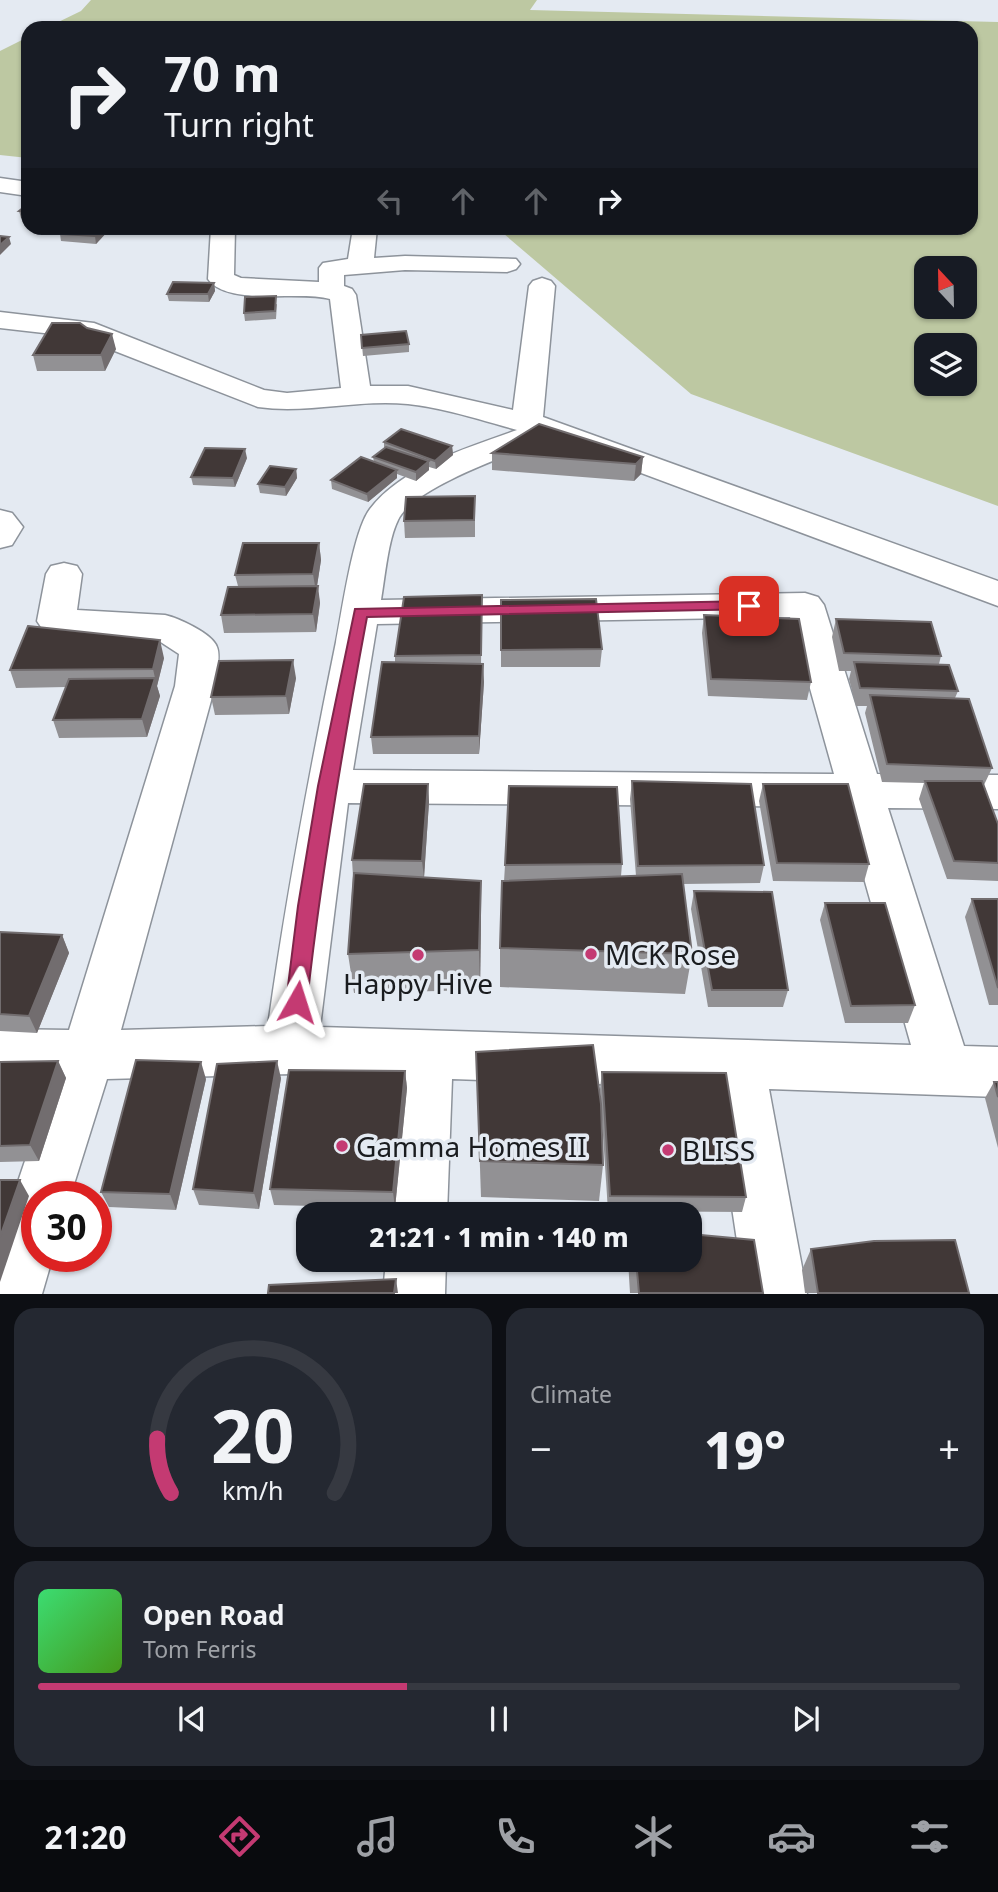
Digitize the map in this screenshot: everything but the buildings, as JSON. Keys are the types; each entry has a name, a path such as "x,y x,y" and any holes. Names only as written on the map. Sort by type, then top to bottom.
{"street":[{"path":"0,185 21,188"},
{"path":"223,235 221,279 236,286 331,290 343,295 357,396"},
{"path":"360,266 364,235"},
{"path":"331,290 332,268 405,263 507,264"},
{"path":"539,425 542,286"},
{"path":"0,320 84,329 258,398 287,402 408,394 539,425 998,594"},
{"path":"291,1050 308,906 327,786 360,612 382,517 399,498 539,425"},
{"path":"0,520 6,527 0,538"},
{"path":"46,1181 88,1055 195,685 199,649 165,627 55,621 64,575"},
{"path":"360,612 805,605 946,1072"},
{"path":"327,786 998,792"},
{"path":"0,1053 88,1055 291,1050 998,1072"},
{"path":"419,1202 426,1055"},
{"path":"737,1062 776,1293"},
{"path":"11,1293 21,1261"},
{"path":"414,1293 415,1272"}],"green space":[{"path":"91,0 537,0 530,10 959,21 60,21 81,11"},
{"path":"978,21 998,22 998,506 691,394 505,235 978,235"},
{"path":"21,40 21,157 0,155 0,51"}],"place":[{"name":"MCK Rose","path":"591,954"},
{"name":"Happy Hive","path":"418,955"},
{"name":"Gamma Homes II","path":"342,1146"},
{"name":"BLISS","path":"668,1150"}],"route":[{"path":"297,1002 308,906 327,786 360,612 749,606"}]}
